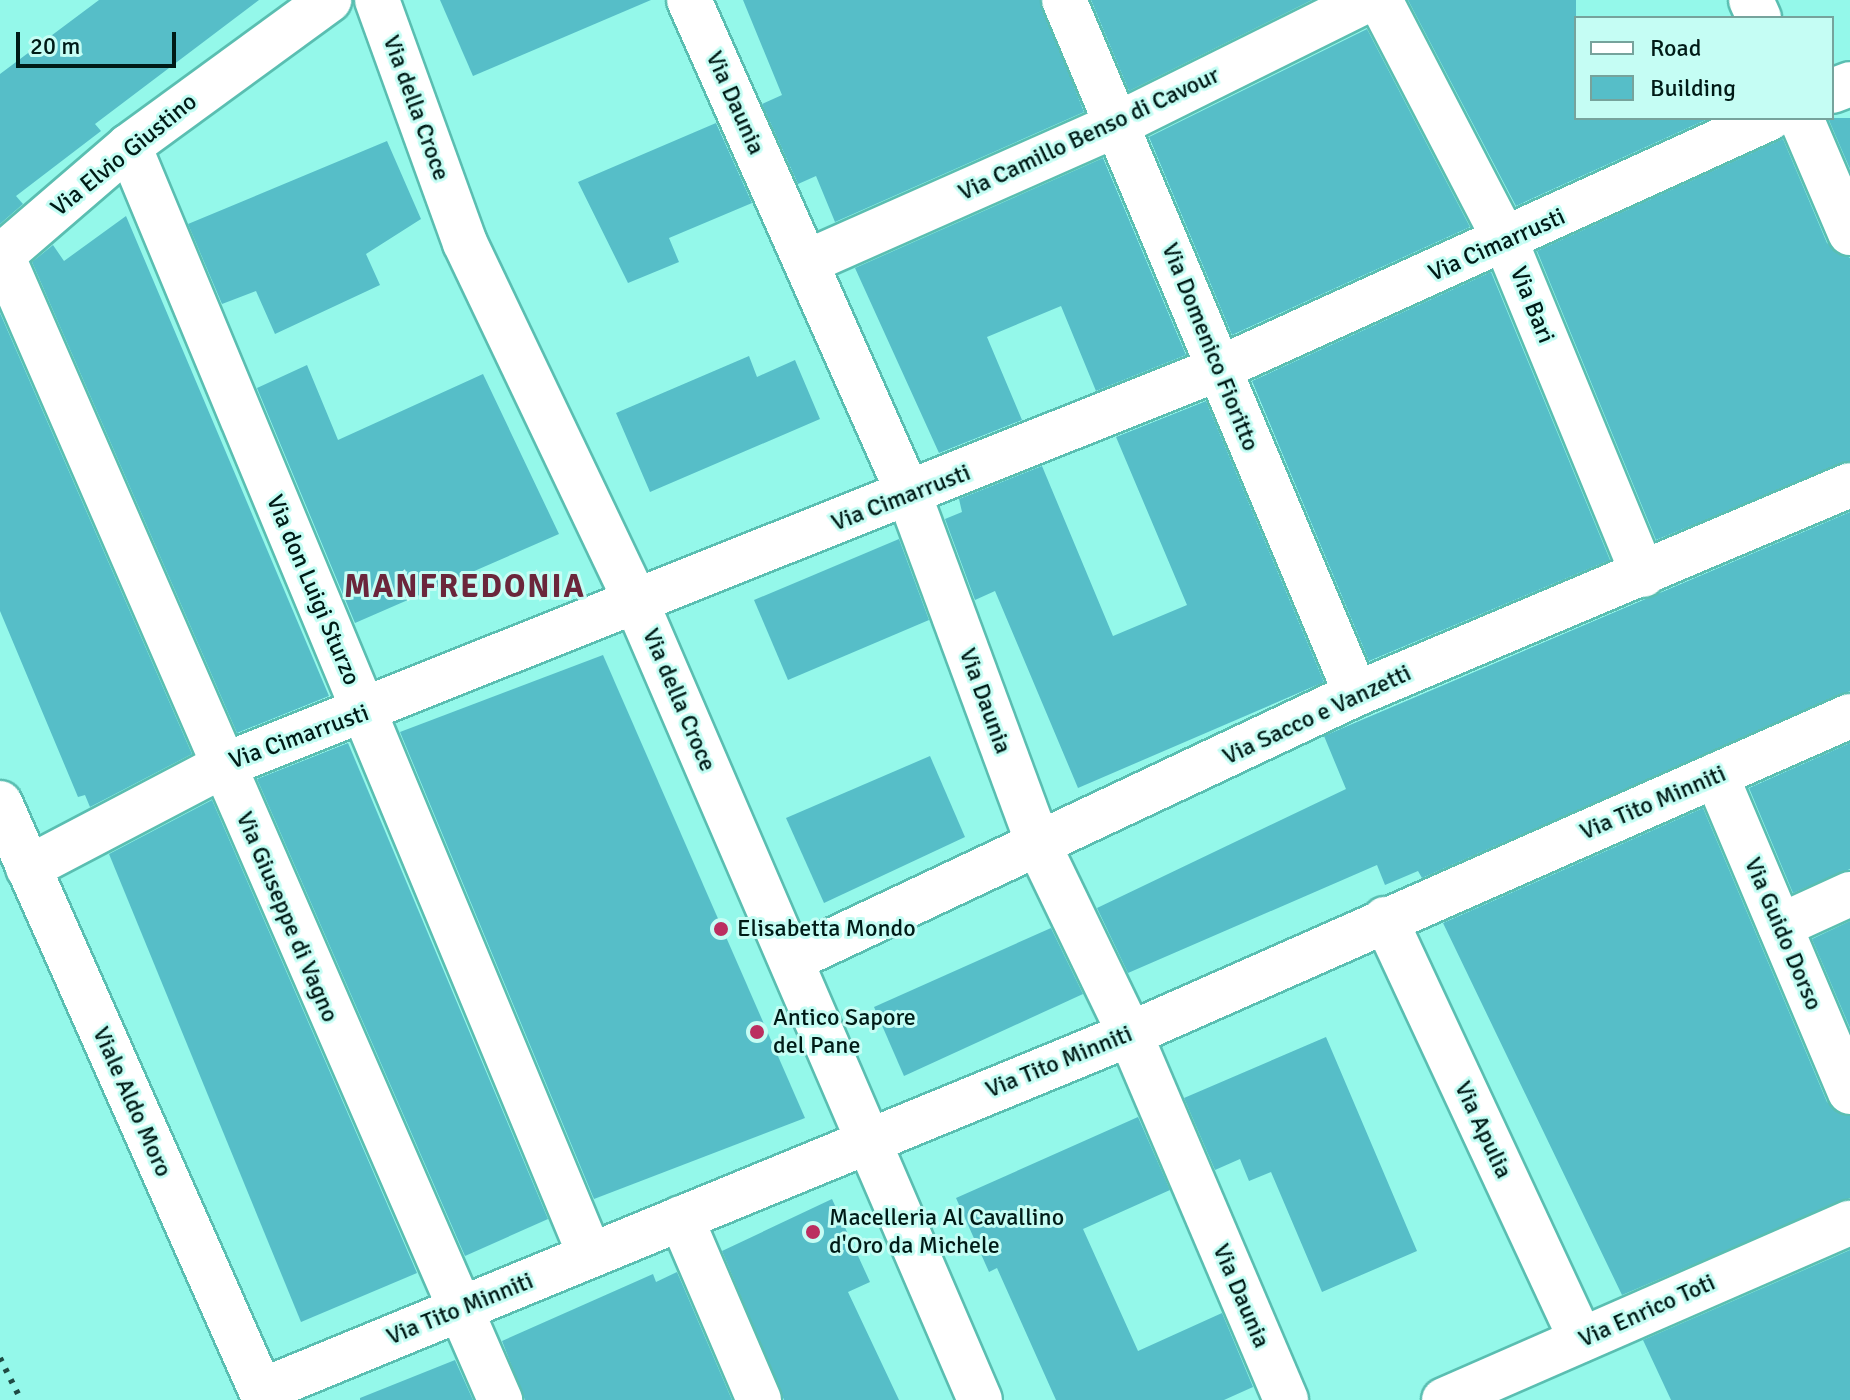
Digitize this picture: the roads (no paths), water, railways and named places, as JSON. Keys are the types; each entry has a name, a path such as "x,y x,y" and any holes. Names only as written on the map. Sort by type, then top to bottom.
{"street":[{"name":"Via Elvio Giustino","path":"1,256 129,146 329,0"},
{"name":"Via della Croce","path":"377,0 465,243 634,597 980,1400"},
{"name":"Via Daunia","path":"689,0 910,497 1040,848 1130,1034 1286,1400"},
{"name":"Via Domenico Fioritto","path":"1064,0 1356,694"},
{"name":"Via Camillo Benso di Cavour","path":"807,262 1118,124 1368,0"},
{"name":"Via Bari","path":"1380,0 1506,242 1643,575"},
{"name":"Via Cimarrusti","path":"28,868 222,766 365,713 634,597 910,497 1218,369 1506,242 1766,120"},
{"path":"1802,120 1850,233"},
{"name":"Via don Luigi Sturzo","path":"129,146 590,1255"},
{"name":"Via Giuseppe di Vagno","path":"1,256 456,1310 500,1400"},
{"name":"Via Sacco e Vanzetti","path":"791,960 1040,848 1356,694 1850,485"},
{"name":"Via Tito Minniti","path":"263,1395 456,1310 1130,1034 1850,716"},
{"name":"Via Guido Dorso","path":"1716,775 1780,926 1845,1065"},
{"name":"Viale Aldo Moro","path":"0,803 263,1395"},
{"path":"1780,926 1850,894"},
{"name":"Via Apulia","path":"1385,919 1581,1340"},
{"path":"681,1218 759,1400"},
{"name":"Via Enrico Toti","path":"1444,1400 1850,1223"}],"railway":[{"path":"0,1358 21,1400"}],"place":[{"name":"Elisabetta Mondo","path":"721,929"},
{"name":"Antico Sapore del Pane","path":"757,1032"},
{"name":"Macelleria Al Cavallino d'Oro da Michele","path":"813,1232"}],"district":[{"name":"MANFREDONIA","path":"465,587"}]}
